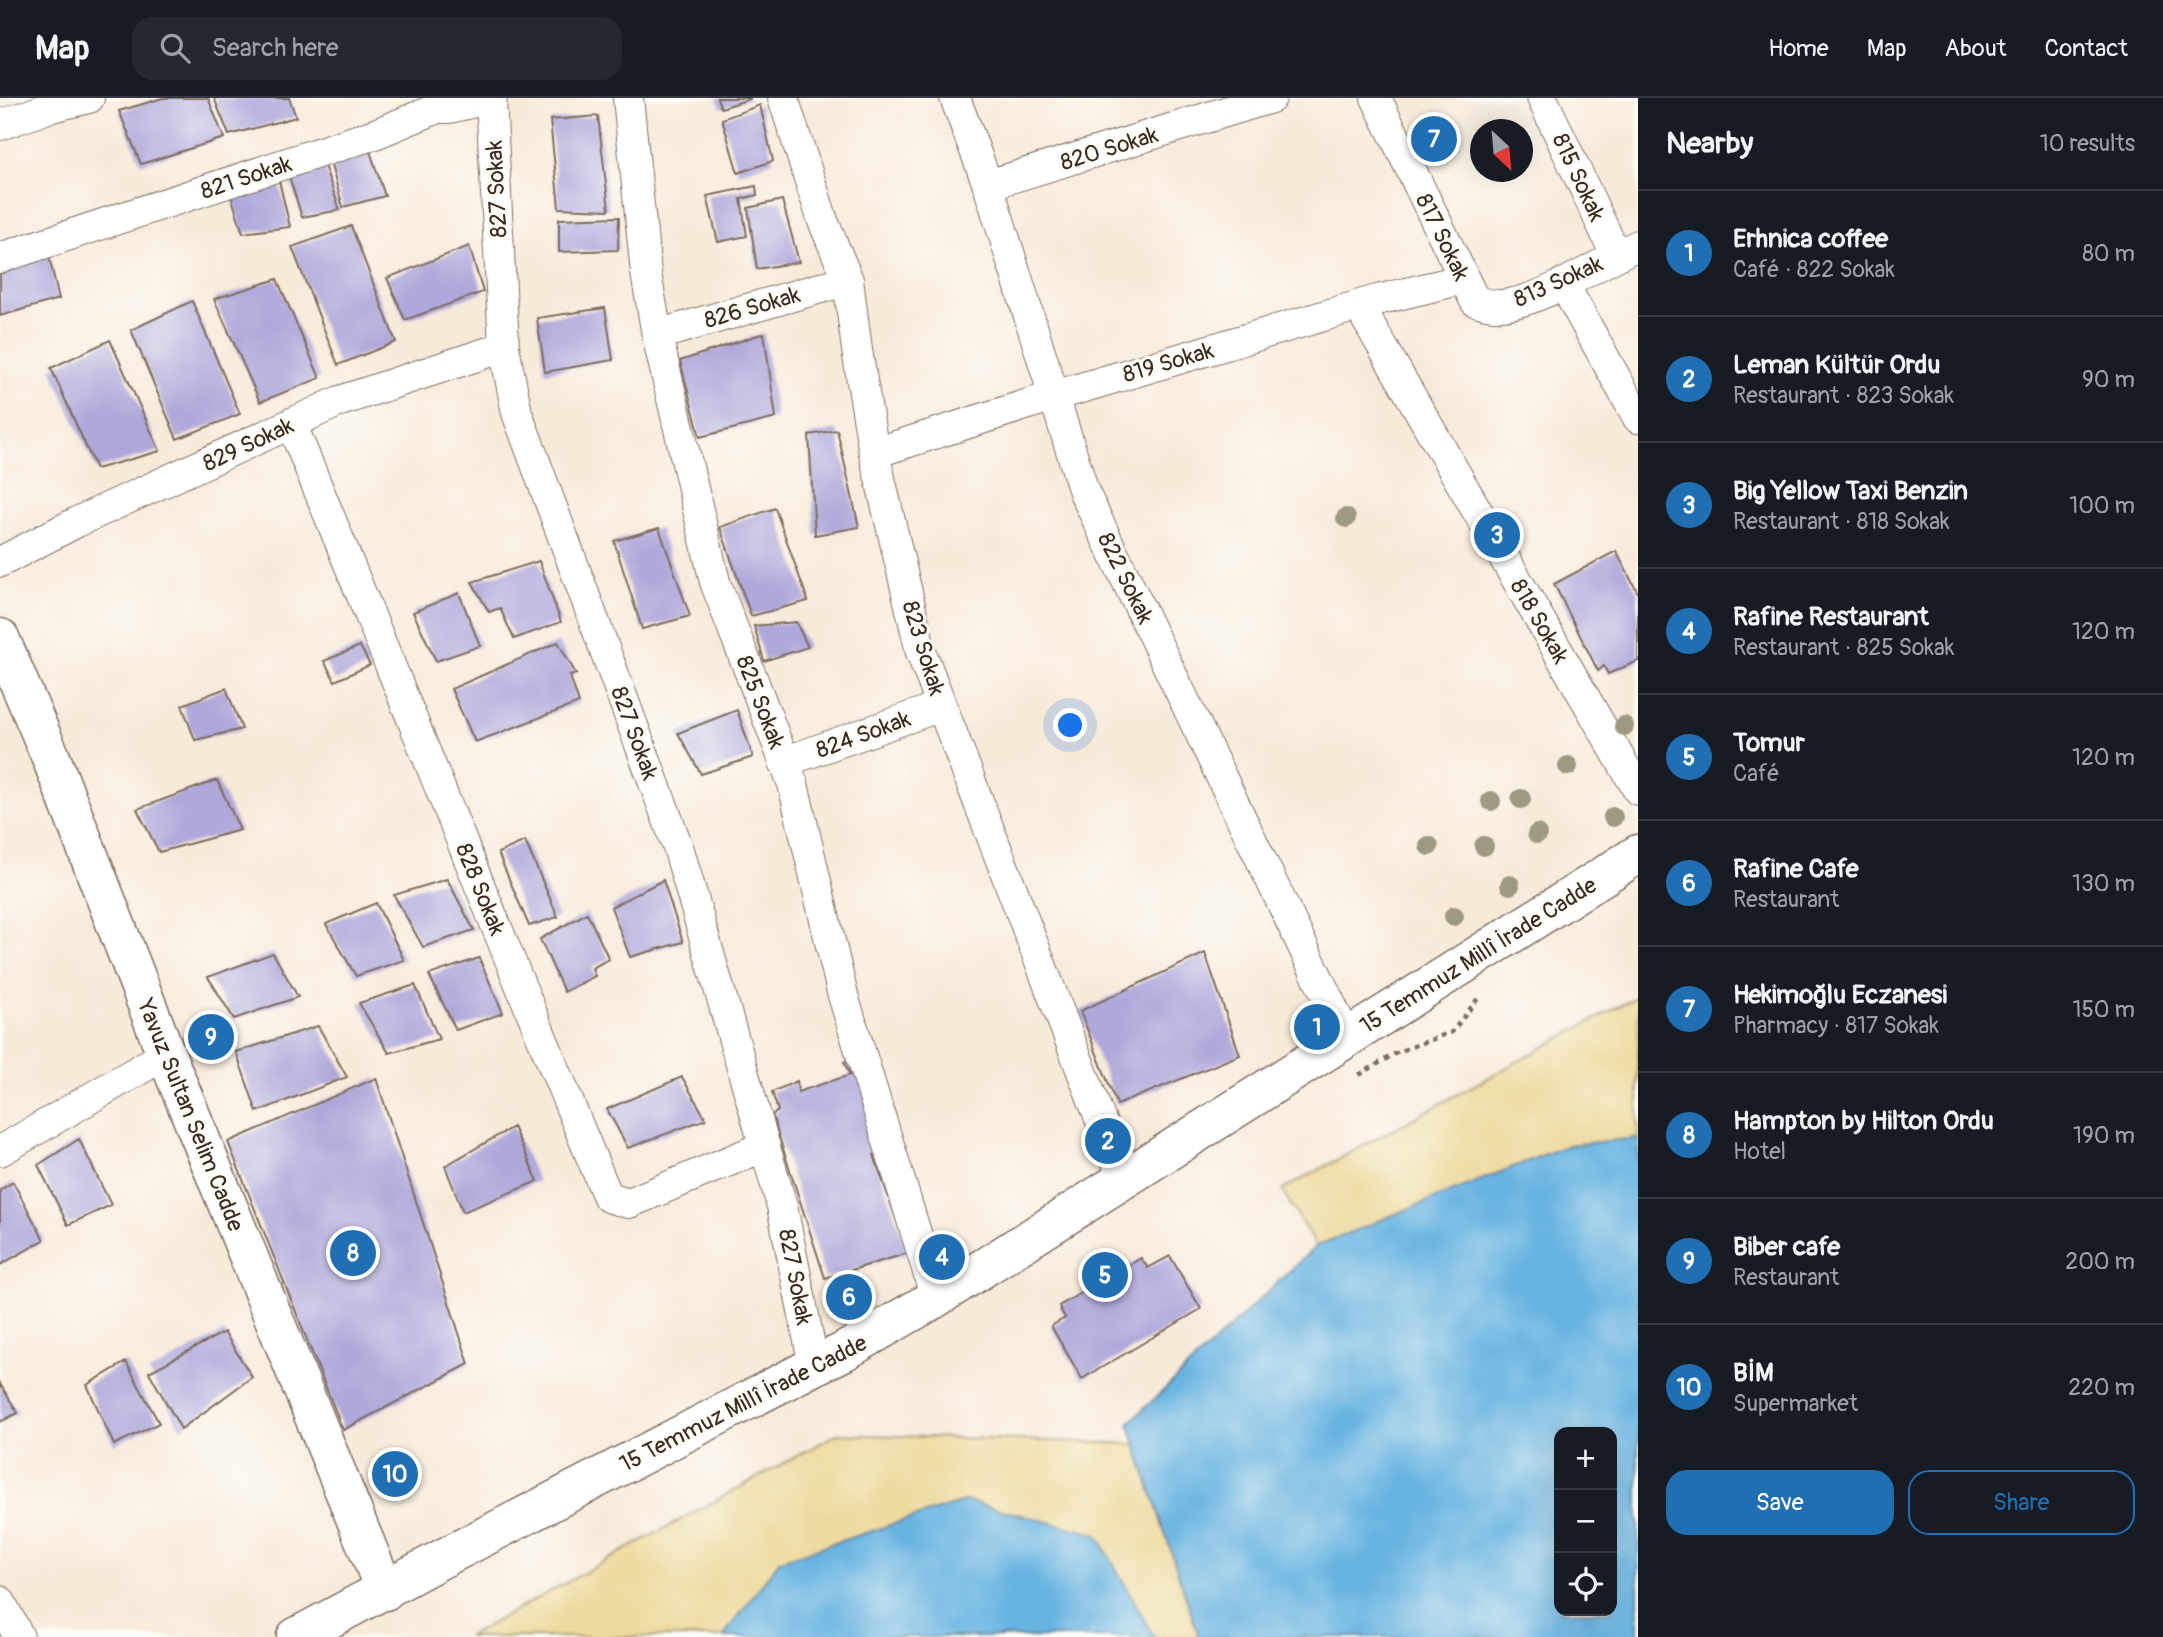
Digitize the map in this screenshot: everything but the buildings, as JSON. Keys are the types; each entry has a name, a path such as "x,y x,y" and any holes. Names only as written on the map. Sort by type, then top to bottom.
{"main road":[{"name":"Yavuz Sultan Selim Cadde","path":"0,638 50,755 166,1054 385,1591"},
{"name":"15 Temmuz Millî İrade Cadde","path":"296,1637 843,1352 936,1298 1638,854"}],"street":[{"path":"0,125 44,103 89,98"},
{"name":"821 Sokak","path":"0,258 375,134 439,103 491,98"},
{"name":"827 Sokak","path":"491,98 504,347 517,413 679,850 782,1206 814,1366"},
{"name":"825 Sokak","path":"628,98 646,273 657,335 715,582 793,784 842,992 936,1298"},
{"name":"823 Sokak","path":"783,98 823,221 848,280 856,350 874,453 921,652 1124,1181"},
{"name":"822 Sokak","path":"955,98 988,185 1084,492 1347,1038"},
{"name":"820 Sokak","path":"988,185 1270,98"},
{"name":"817 Sokak","path":"1376,98 1469,290"},
{"name":"815 Sokak","path":"1542,98 1627,250"},
{"name":"813 Sokak","path":"1469,290 1491,305 1522,301 1627,250"},
{"name":"826 Sokak","path":"657,335 848,280"},
{"path":"1563,283 1638,418"},
{"name":"819 Sokak","path":"874,453 1054,396 1408,291 1469,290"},
{"name":"818 Sokak","path":"1359,306 1638,790"},
{"name":"829 Sokak","path":"0,562 77,522 340,401 504,347"},
{"name":"828 Sokak","path":"291,424 400,686 517,981 608,1197 629,1203 765,1146"},
{"name":"824 Sokak","path":"784,762 941,706"},
{"path":"3,1144 166,1054"},
{"path":"0,1601 19,1637"}],"sand":[{"path":"1638,996 1638,1138 1568,1145 1316,1246 1282,1190"},
{"path":"837,1434 1136,1444 1199,1637 1147,1637 780,1560 723,1637 467,1637"}],"water":[{"path":"1638,1138 1638,1637 1199,1637 1129,1423 1316,1246 1568,1145"},
{"path":"966,1501 1097,1534 1154,1637 723,1637 780,1560"}],"place":[{"name":"Hekimoğlu Eczanesi","path":"1434,139"},
{"name":"Big Yellow Taxi Benzin","path":"1497,535"},
{"name":"Erhnica coffee","path":"1317,1027"},
{"name":"Biber cafe","path":"211,1037"},
{"name":"Leman Kültür Ordu","path":"1108,1141"},
{"name":"Hampton by Hilton Ordu","path":"353,1253"},
{"name":"Rafine Restaurant","path":"942,1257"},
{"name":"Tomur","path":"1105,1275"},
{"name":"Rafine Cafe","path":"849,1297"},
{"name":"BİM","path":"395,1474"}]}
